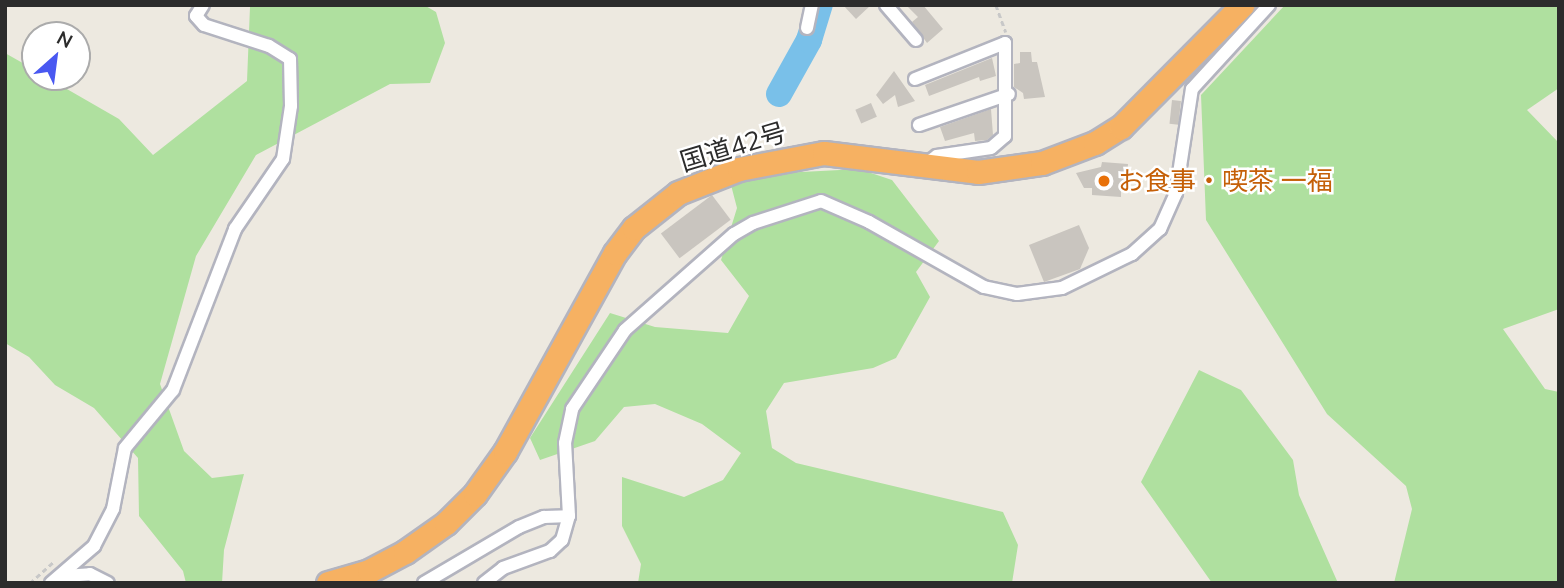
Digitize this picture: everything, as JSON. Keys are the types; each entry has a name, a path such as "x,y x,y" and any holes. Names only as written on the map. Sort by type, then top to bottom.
{"highway":[{"name":"国道42号","path":"333,582 369,571 405,552 446,523 475,494 505,452 615,253 657,206 715,176 804,154 844,153 924,166 997,172 1042,163 1108,136 1242,5"}],"street":[{"path":"56,580 94,547 113,509 115,476 125,448 173,390 235,229 283,159 292,92 290,59 269,46 204,25 196,16 203,5"},
{"path":"807,28 812,5"},
{"path":"886,5 916,40"},
{"path":"484,583 503,568 557,547 569,516 565,443 572,409 625,330 734,234 753,223 821,201 869,222 984,288 1017,294 1062,289 1132,254 1160,229 1176,193 1192,89 1269,5"},
{"path":"915,79 1005,43 1009,94 1005,136 1000,143 937,156 924,166"},
{"path":"919,125 1009,94"},
{"path":"424,583 508,532 544,517 569,516"},
{"path":"56,580 80,572 108,583"}],"path":[{"path":"996,5 1005,43"}],"green space":[{"path":"424,5 436,12 445,43 430,83 390,84 256,155 196,256 160,384 184,451 212,478 244,474 224,550 222,583 186,583 183,571 139,516 138,458 94,408 55,385 29,357 5,343 5,53 21,62 21,91 70,91 119,119 153,155 247,81 250,7"},
{"path":"1285,5 1559,5 1559,88 1527,110 1559,143 1559,309 1503,329 1545,389 1559,392 1559,583 1394,583 1412,509 1406,486 1327,414 1206,220 1201,95"},
{"path":"859,169 892,180 939,241 916,272 930,297 896,358 873,368 784,383 766,411 772,448 796,463 1003,512 1018,545 1012,583 638,583 641,564 622,526 622,477 684,497 723,480 741,453 702,424 655,404 624,407 595,441 540,460 530,438 610,313 655,327 728,333 749,296 721,260 737,208 731,185 763,174"},
{"path":"1199,370 1241,390 1293,460 1299,495 1338,583 1212,583 1141,482"}],"building":[{"path":"843,5 871,5 856,19"},
{"path":"906,5 923,5 943,29 927,43 912,22 918,17"},
{"path":"1020,52 1031,52 1032,62 1037,62 1045,97 1024,99 1023,93 1014,87 1014,64 1020,63"},
{"path":"992,58 996,76 980,81 979,77 929,96 925,85"},
{"path":"894,71 915,101 898,107 895,95 883,104 876,95"},
{"path":"1172,100 1181,101 1178,125 1169,124"},
{"path":"871,103 877,117 861,123 855,110"},
{"path":"991,109 993,135 987,140 975,141 974,133 945,141 940,127"},
{"name":"お食事・喫茶 一福","path":"1102,162 1128,164 1126,191 1121,191 1121,197 1092,195 1092,188 1084,188 1076,173 1101,167"},
{"path":"712,195 731,220 680,258 661,234"},
{"path":"1079,225 1089,248 1080,269 1044,282 1029,245"}],"waterway":[{"path":"779,94 809,40 820,5"}],"place":[{"name":"お食事・喫茶 一福","path":"1104,181"}]}
